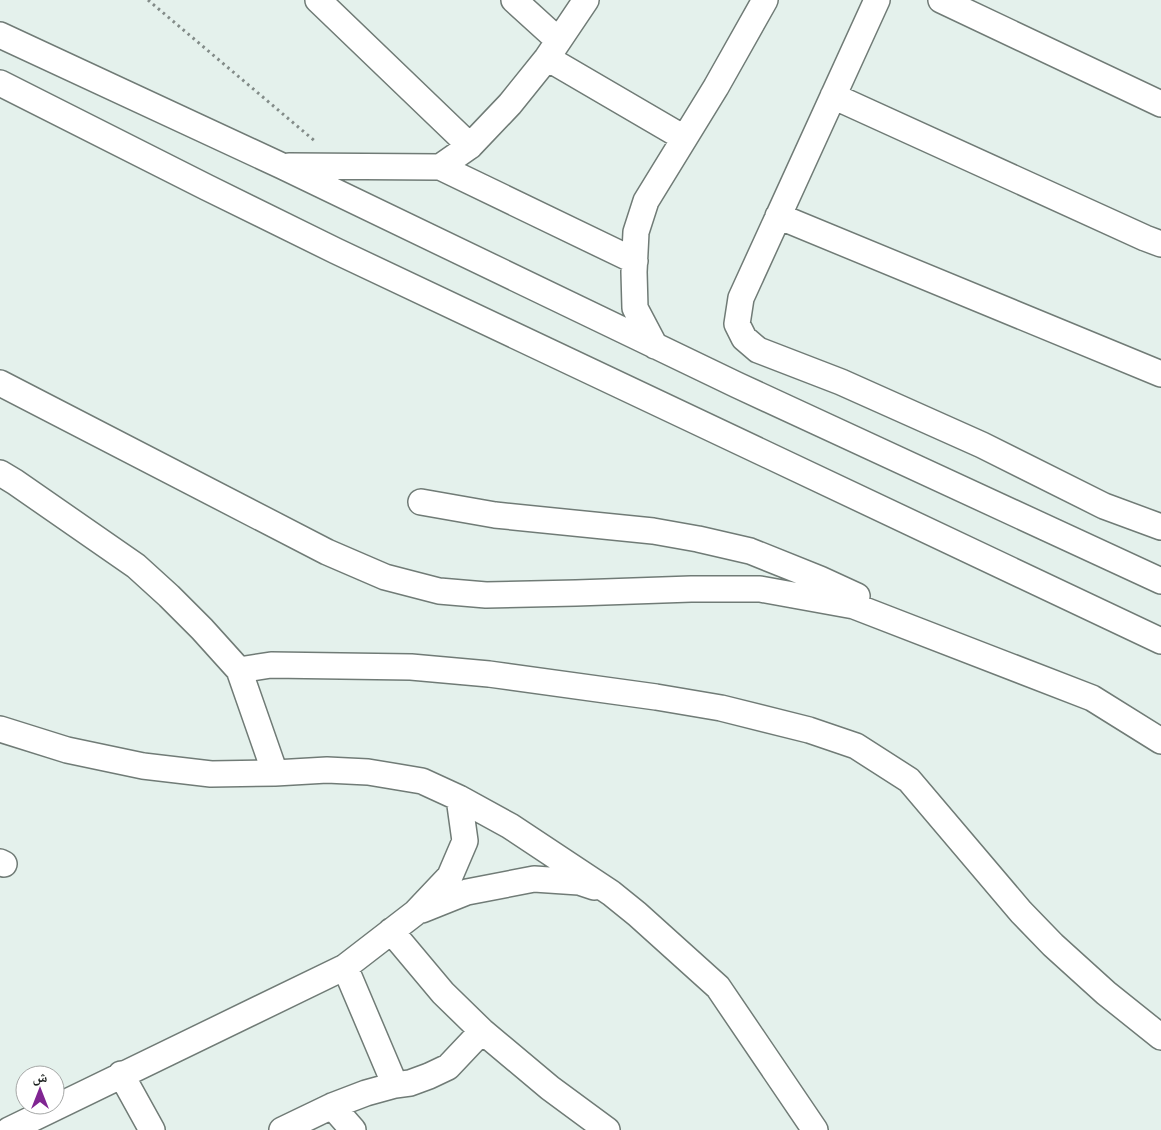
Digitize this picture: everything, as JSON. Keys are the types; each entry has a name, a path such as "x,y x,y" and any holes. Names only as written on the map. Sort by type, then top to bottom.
{"street":[{"path":"318,0 470,146"},
{"path":"514,0 552,49 684,138"},
{"path":"440,167 470,146 510,104 586,0"},
{"path":"655,346 635,308 636,232 646,201 716,87 765,0"},
{"path":"877,0 741,298 737,324 744,338 758,350 841,382 982,445 1104,506 1161,527"},
{"path":"941,0 1161,104"},
{"path":"0,36 282,166 746,389 1161,581"},
{"path":"0,83 206,188 1161,641"},
{"path":"833,96 1161,244"},
{"path":"282,166 440,167 635,260"},
{"path":"778,216 1161,374"},
{"path":"0,383 328,552 385,578 439,591 486,595 691,589 760,589 854,606 1092,698 1161,741"},
{"path":"0,473 136,566 202,629 239,670 274,773"},
{"path":"420,502 495,515 653,530 750,551 858,596 878,616"},
{"path":"239,670 271,665 402,666 489,674 721,708 809,730 856,746 909,780 1046,939 1106,993 1161,1037"},
{"path":"0,729 67,750 142,766 212,774 328,770 368,772 422,781 459,798 510,826 611,893 718,987 815,1130"},
{"path":"9,1130 345,967 415,913 450,876 465,841 459,798"},
{"path":"415,913 467,892 534,879 579,882 611,893"},
{"path":"391,931 443,993 482,1031 550,1088 607,1130"},
{"path":"345,967 395,1085"},
{"path":"282,1130 366,1092 410,1082 448,1067 482,1031"},
{"path":"121,1074 152,1130"},
{"path":"332,1106 353,1130"}],"path":[{"path":"148,0 345,167"}]}
